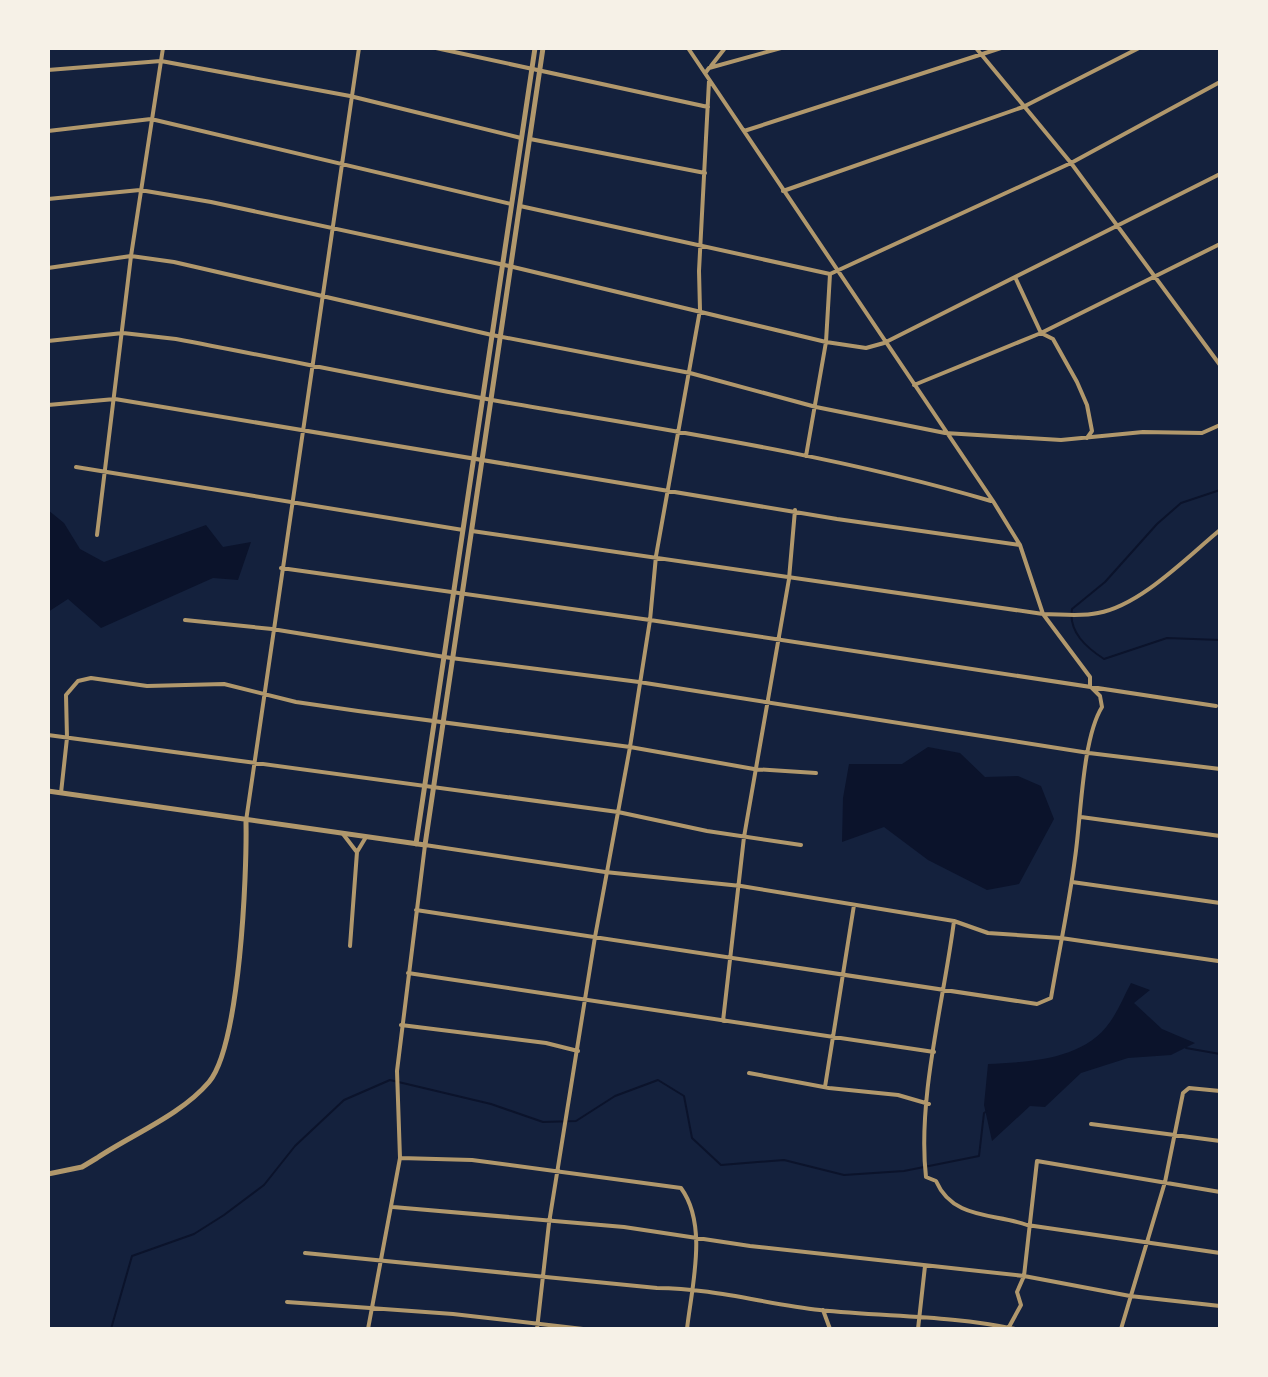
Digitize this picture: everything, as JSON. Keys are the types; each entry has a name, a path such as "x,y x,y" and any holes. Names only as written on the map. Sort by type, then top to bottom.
{"street":[{"path":"97,535 131,256 163,48"},
{"path":"48,1174 82,1167 197,1094 216,1071 226,1037 238,950 246,870 246,822 262,694 359,48"},
{"path":"436,48 708,107"},
{"path":"423,860 416,844 492,335 520,206 535,48"},
{"path":"368,1329 400,1158 397,1071 401,1025 441,723 499,337 512,204 543,48"},
{"path":"416,910 1037,1004 1051,998 1072,882 1089,753 1095,719 1102,707 1100,696 1090,686 1090,677 1043,614 1020,545 993,501 783,191 707,70 688,48"},
{"path":"707,70 725,48"},
{"path":"707,70 781,48"},
{"path":"976,48 1071,163 1220,365"},
{"path":"744,131 1001,48"},
{"path":"783,191 1023,107 1139,48"},
{"path":"48,70 161,61 350,96 525,138 705,173"},
{"path":"538,1326 549,1223 587,1001 605,872 630,747 650,620 656,556 700,310 710,79"},
{"path":"48,131 151,119 520,206 830,274 1071,163 1220,82"},
{"path":"48,199 140,190 506,265 826,342 866,348 884,343 1220,174"},
{"path":"914,385 1041,333 1220,244"},
{"path":"48,268 131,256 174,262 499,337 690,373 816,407 945,433 1032,440 1143,432 1202,433 1220,425"},
{"path":"806,456 826,342 830,274"},
{"path":"1015,277 1041,333 1053,339 1087,405 1092,431 1087,438"},
{"path":"48,341 123,333 313,364 482,398 680,431 806,456 993,501"},
{"path":"48,405 115,399 1020,545"},
{"path":"76,467 462,530 1043,614 1108,611 1162,579 1220,530"},
{"path":"723,1021 741,886 744,837 754,769 770,702 789,579 795,510"},
{"path":"281,568 650,620 1216,706"},
{"path":"185,620 272,629 451,658 639,682 1089,753 1220,769"},
{"path":"61,793 67,738 66,695 84,678 147,686 224,684 262,694 433,722 630,747 754,769 816,773"},
{"path":"48,735 618,812 801,845"},
{"path":"48,791 605,872 741,886 954,921 988,933 1061,938 1218,961"},
{"path":"1081,817 1220,836"},
{"path":"343,834 357,852"},
{"path":"350,946 357,852 366,837"},
{"path":"1072,882 1220,903"},
{"path":"825,1087 854,905"},
{"path":"954,921 934,1052 924,1159 926,1177 936,1181 942,1196 954,1204 995,1221 1012,1219 1027,1225 1220,1253"},
{"path":"408,973 934,1052"},
{"path":"401,1025 546,1043 578,1051"},
{"path":"749,1073 825,1087 898,1095 929,1104"},
{"path":"1121,1329 1165,1182 1183,1093 1189,1088 1220,1091"},
{"path":"1091,1124 1220,1141"},
{"path":"400,1158 472,1160 681,1188 693,1205 695,1236 687,1329"},
{"path":"305,1253 381,1258 657,1288 692,1288 823,1310 917,1315 1011,1329 1021,1305 1017,1292 1024,1276 1027,1225 1037,1161 1220,1192"},
{"path":"392,1207 549,1223 581,1222 750,1246 1024,1276 1130,1296 1220,1306"},
{"path":"918,1329 917,1315 925,1266"},
{"path":"287,1302 583,1329"},
{"path":"823,1310 830,1329"}],"water":[{"path":"48,510 64,523 80,549 104,562 206,525 223,547 251,542 238,580 213,578 101,628 68,599 48,612"},
{"path":"928,747 960,753 985,777 1018,776 1041,786 1054,819 1019,884 987,890 928,860 884,827 842,842 843,798 849,764 902,764"},
{"path":"1131,983 1150,990 1134,1003 1162,1029 1195,1043 1171,1055 1128,1058 1081,1073 1045,1107 1030,1106 992,1141 984,1105 988,1064 1038,1060 1086,1044 1110,1022"}],"waterway":[{"path":"1220,490 1181,503 1157,524 1105,582 1072,609 1076,632 1091,650 1104,659 1167,638 1220,640"},
{"path":"1186,1048 1220,1054"},
{"path":"111,1329 132,1256 194,1234 224,1215 264,1185 295,1146 344,1100 390,1080 491,1104 543,1122 576,1121 615,1096 658,1080 684,1096 692,1138 721,1165 784,1160 844,1175 904,1171 979,1156 984,1113 987,1111"}]}
